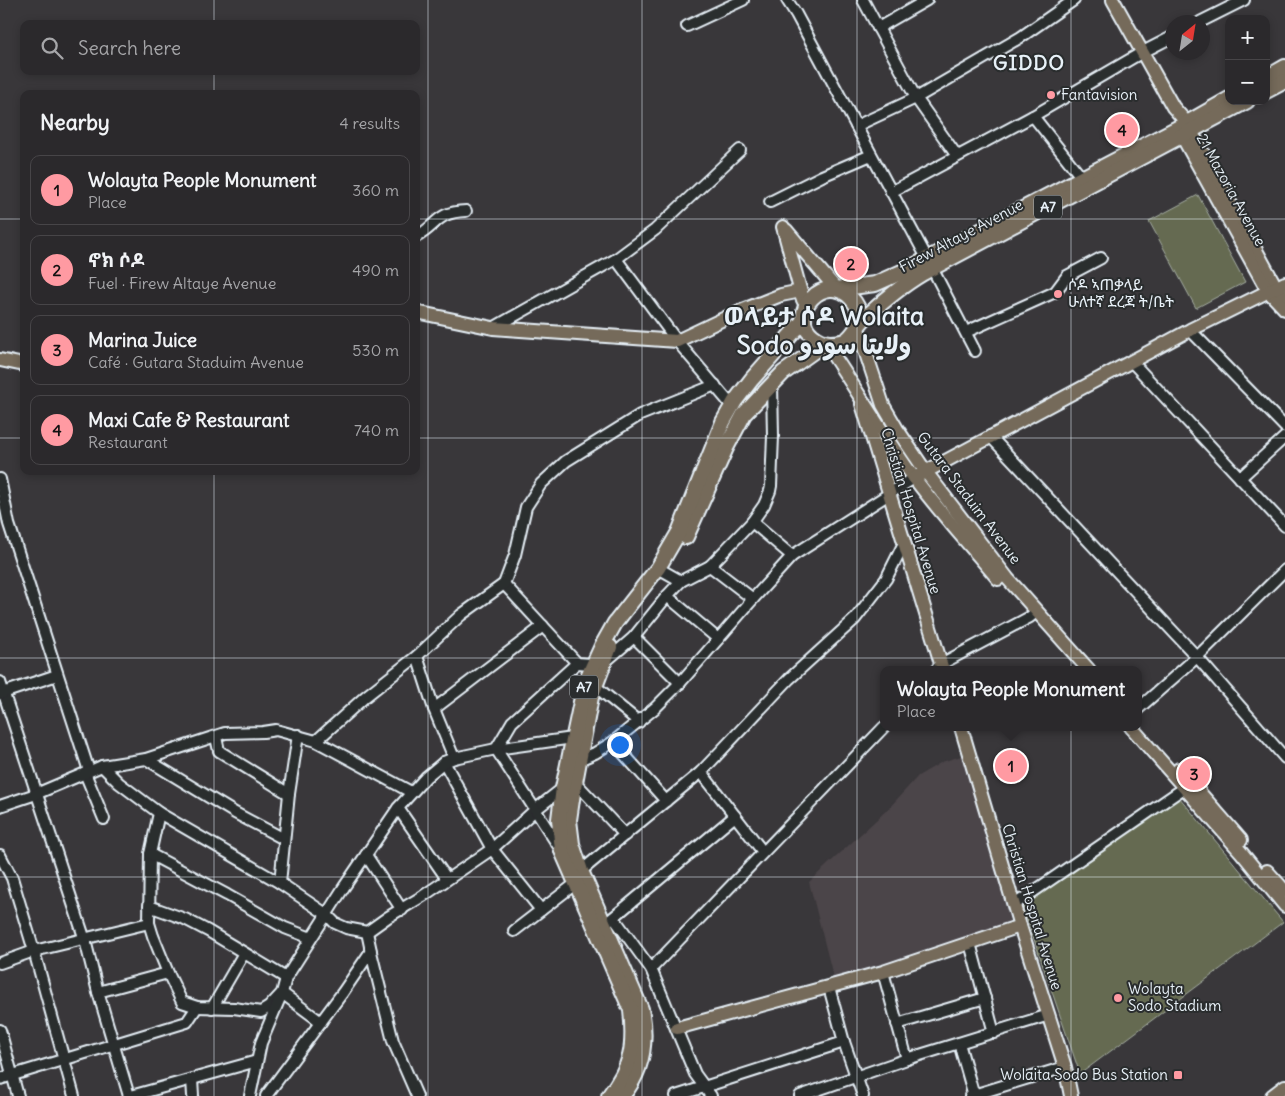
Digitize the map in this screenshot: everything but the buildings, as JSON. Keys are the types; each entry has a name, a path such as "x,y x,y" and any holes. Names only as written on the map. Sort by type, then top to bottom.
{"highway":[{"path":"1273,82 1285,67"},
{"name":"Firew Altaye Avenue","path":"1185,129 1225,102"},
{"name":"Firew Altaye Avenue","path":"836,289 875,284 930,264 1185,129 1238,105"},
{"name":"Firew Altaye Avenue","path":"858,326 902,286 930,264"},
{"name":"A7","path":"661,571 679,532 723,422 732,406 752,378 804,315 809,301 819,292 830,288 836,289"},
{"path":"836,289 844,292 856,305 860,318 858,326"},
{"path":"804,315 810,334 826,343"},
{"name":"A7","path":"574,759 573,738 585,683 694,522 726,448 744,414 783,373 826,343 837,343 846,340 858,326"},
{"name":"A7","path":"598,663 595,686 559,819 562,851 576,877 631,1010 633,1030 630,1059 624,1075 609,1096"},
{"name":"A7","path":"569,785 569,820 576,877 609,921 641,1009 644,1026 644,1046 640,1063 622,1096"}],"main road":[{"name":"21 Mazoria Avenue","path":"1112,0 1172,107 1279,289 1285,309"},
{"path":"804,315 801,291 783,227 836,289"},
{"path":"826,343 857,390 920,475 1190,330 1279,289"},
{"path":"420,313 493,328 676,342 738,312 781,295 801,291"},
{"name":"Gutara Staduim Avenue","path":"858,326 883,405 920,475 1008,579 1034,614 1085,666"},
{"path":"0,360 20,364"},
{"name":"Christian Hospital Avenue","path":"857,390 939,666"},
{"path":"1034,614 1075,666"},
{"path":"1142,727 1285,892"},
{"name":"Christian Hospital Avenue","path":"962,731 1020,926 1065,1067 1071,1096"},
{"path":"1134,731 1241,852 1285,906"},
{"path":"676,1028 883,972 1020,926"},
{"path":"1272,1096 1285,1086"}],"street":[{"path":"687,26 743,0"},
{"path":"787,0 976,350"},
{"path":"863,0 916,98 957,156"},
{"path":"878,28 927,0"},
{"path":"856,126 916,98 1020,37 1074,0"},
{"path":"1210,17 1244,0"},
{"path":"891,192 1033,116 1165,40"},
{"path":"1033,116 1084,182"},
{"path":"493,328 616,259 655,230 740,150"},
{"path":"770,202 822,176 871,155"},
{"path":"420,235 436,219 452,212 466,211"},
{"path":"966,332 1054,292 1067,276 1101,258"},
{"path":"616,259 676,342 732,406"},
{"path":"1190,330 1285,427"},
{"path":"1132,362 1285,526"},
{"path":"496,749 512,722 577,663 598,663 634,638 681,581 710,566 752,522 770,491 773,436 772,383"},
{"path":"316,741 366,696 417,656 461,615 504,584 514,555 526,507 541,484 566,461 640,415 714,385"},
{"path":"990,436 1197,657 1285,758"},
{"path":"1240,478 1285,437"},
{"path":"574,759 595,753 614,742 680,683 792,556 920,475"},
{"path":"0,479 5,525 104,819"},
{"path":"752,522 792,556"},
{"path":"514,931 541,910 576,877 700,772 789,679 855,619 886,579 904,543"},
{"path":"710,566 753,599"},
{"path":"1142,705 1197,657 1285,570"},
{"path":"661,571 681,581"},
{"path":"504,584 577,663"},
{"path":"667,596 718,639"},
{"path":"943,666 1034,614"},
{"path":"434,709 543,626"},
{"path":"634,638 680,683"},
{"path":"417,656 449,760 492,849 541,910"},
{"path":"2,693 57,675"},
{"path":"0,682 2,693 85,940 98,992 130,1096 258,1061"},
{"path":"595,686 638,722"},
{"path":"0,806 36,794 102,766 146,759 225,733 276,730 316,741 411,792"},
{"path":"651,968 880,731"},
{"path":"280,883 289,794 298,735"},
{"path":"216,737 219,751 289,794"},
{"path":"250,1096 261,1043 282,993 286,978 326,914 398,808 411,792 426,777 449,760 496,749 573,738"},
{"path":"614,742 666,801"},
{"path":"496,749 562,851"},
{"path":"146,759 235,813 284,839"},
{"path":"102,766 119,783 159,813 280,883 326,914 335,923 346,928 366,932 492,849 535,810 569,785 625,835"},
{"path":"700,772 763,852"},
{"path":"1014,905 1184,788"},
{"path":"398,808 447,879"},
{"path":"159,813 150,854 149,923 168,973 182,1002 198,1007 234,1008 261,1012 269,1007 282,993"},
{"path":"710,1096 695,1074 651,968 609,921 736,816"},
{"path":"150,854 285,928 311,938"},
{"path":"366,855 402,910"},
{"path":"1,859 12,878 74,1096"},
{"path":"149,906 185,919 286,978"},
{"path":"0,963 34,951 149,923"},
{"path":"266,1096 371,951 366,932"},
{"path":"366,932 393,1041 417,1096"},
{"path":"970,943 994,1033"},
{"path":"212,1008 244,952"},
{"path":"883,972 907,1059"},
{"path":"98,992 168,973"},
{"path":"829,987 844,1042 858,1077 863,1096"},
{"path":"282,993 321,1022"},
{"path":"897,1024 985,998"},
{"path":"0,1079 187,1022 198,1007"},
{"path":"800,1096 907,1059 1049,1015"},
{"path":"0,1030 18,1096"},
{"path":"676,1096 844,1042"},
{"path":"959,1043 973,1096 1065,1067"},
{"path":"192,1079 193,1096"}],"shaded area":[{"path":"964,755 1011,925 895,965 834,980 809,882 889,808 918,776 942,762"}],"green space":[{"path":"1198,195 1245,282 1196,308 1149,221"},
{"name":"Wolayta Sodo Stadium","path":"1179,797 1283,922 1080,1074 1022,904"}],"place":[{"name":"Fantavision","path":"1051,95"},
{"name":"Maxi Cafe & Restaurant","path":"1122,130"},
{"name":"ኖክ ሶዶ","path":"851,264"},
{"name":"ሶዶ ኣጠቃላይ ሁለተኛ ደረጃ ት/ቤት","path":"1058,294"},
{"name":"Wolayta People Monument","path":"1011,766"},
{"name":"Marina Juice","path":"1194,774"},
{"name":"Wolayta Sodo Stadium","path":"1118,998"},
{"name":"Wolaita Sodo Bus Station","path":"1178,1075"}],"district":[{"name":"GIDDO","path":"1029,63"},
{"name":"ወላይታ ሶዶ Wolaita Sodo ولايتا سودو","path":"824,330"}]}
